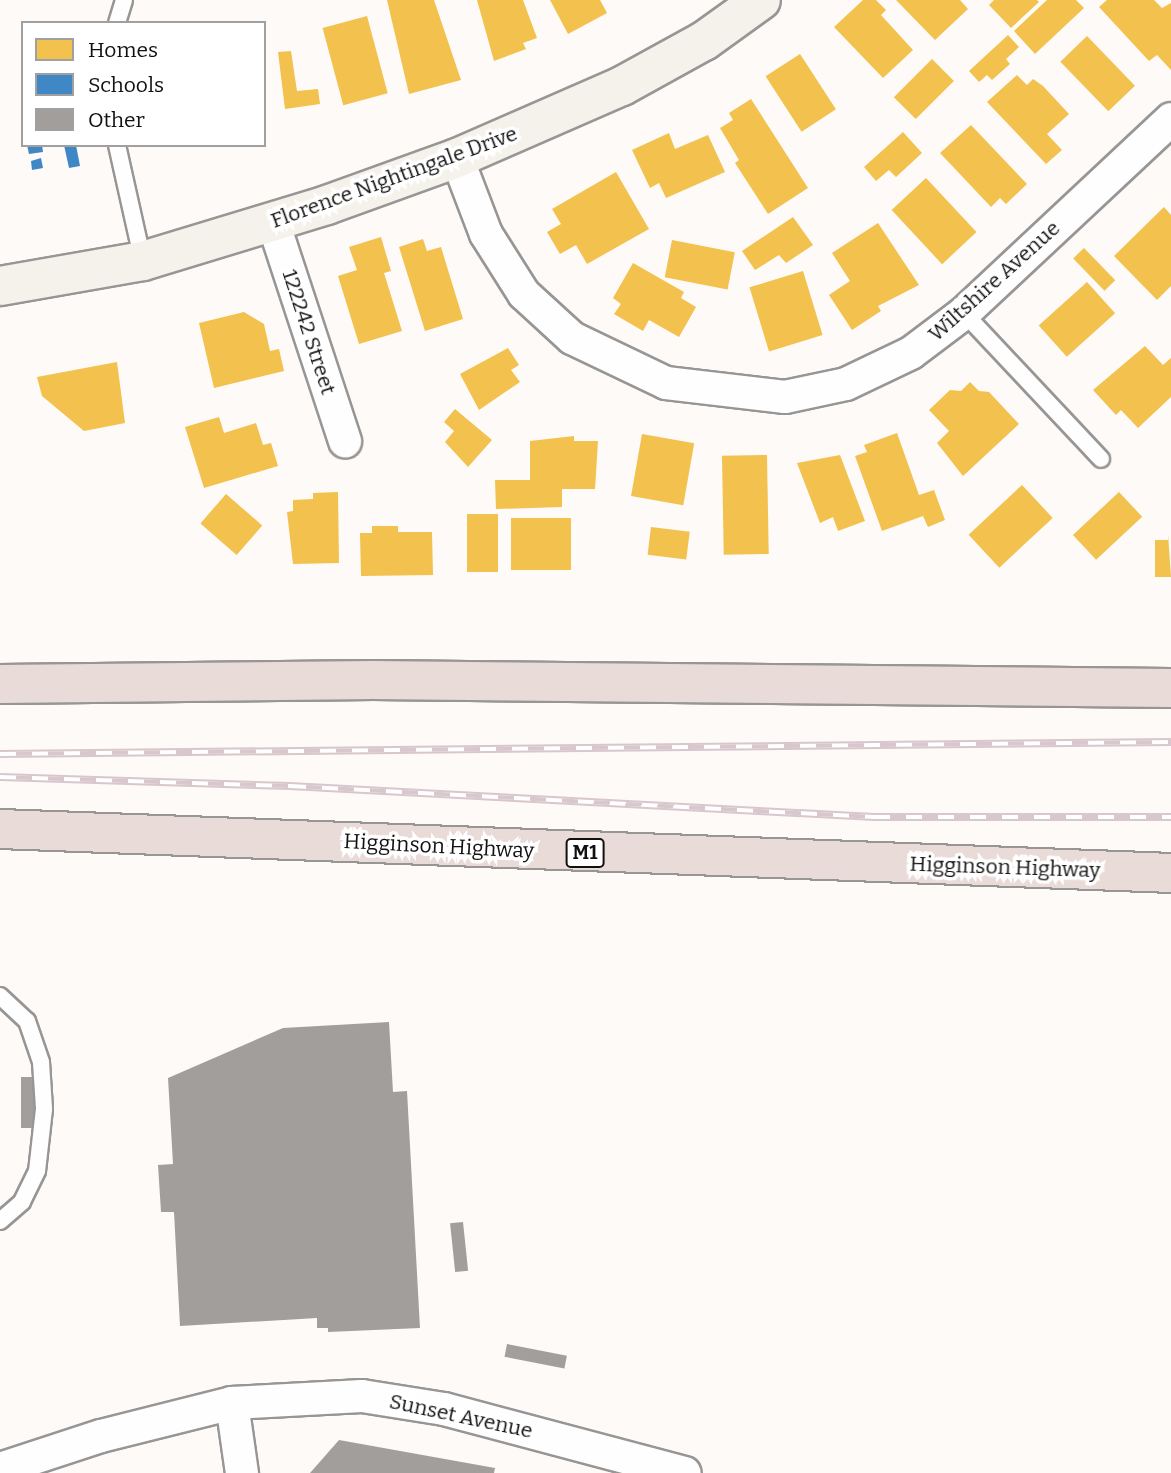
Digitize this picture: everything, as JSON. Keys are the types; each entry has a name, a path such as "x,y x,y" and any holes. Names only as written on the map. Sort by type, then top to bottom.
{"highway":[{"path":"0,684 387,680 1171,688"},
{"name":"Higginson Highway","path":"0,829 1171,873"}],"street":[{"name":"Florence Nightingale Drive","path":"0,286 143,261 273,222 457,159 622,86 704,41 761,0"},
{"name":"Wiltshire Avenue","path":"457,159 486,234 524,294 572,338 666,383 785,397 846,384 911,353 964,313 1167,131"},
{"name":"122242 Street","path":"273,222 345,442"},
{"name":"Sunset Avenue","path":"0,1469 101,1436 232,1403 362,1396 444,1409 685,1473"},
{"path":"232,1403 242,1473"}],"lane":[{"path":"118,21 124,0"},
{"path":"117,147 143,261"},
{"path":"964,313 1101,458"},
{"path":"0,996 27,1021 41,1062 44,1109 37,1171 22,1202 0,1221"}],"building: Homes":[{"path":"387,0 434,0 461,80 409,94"},
{"path":"477,0 523,0 537,38 523,43 526,49 494,61"},
{"path":"550,0 600,0 607,13 568,34"},
{"path":"863,0 876,0 886,10 881,15 913,50 883,78 834,27"},
{"path":"896,0 960,0 968,9 935,40"},
{"path":"994,0 1039,2 1011,28 989,5"},
{"path":"1047,0 1076,0 1084,8 1035,54 1014,31"},
{"path":"1107,0 1154,0 1162,8 1171,3 1171,70 1157,55 1149,61 1099,7"},
{"path":"367,16 388,93 343,105 323,28"},
{"path":"1008,35 1019,47 1006,59 1010,64 992,80 987,75 979,82 969,71"},
{"path":"1087,36 1135,86 1108,111 1060,62"},
{"path":"291,51 297,91 318,89 320,104 285,109 278,52"},
{"path":"800,54 836,109 802,132 766,76"},
{"path":"932,59 954,81 916,119 894,97"},
{"path":"1017,75 1027,85 1033,79 1043,86 1069,114 1047,134 1062,150 1046,164 987,102"},
{"path":"751,99 808,188 768,214 735,163 739,160 720,128 733,120 729,113"},
{"path":"971,125 1027,184 1006,204 1000,198 991,207 940,153"},
{"path":"903,132 922,153 896,177 889,170 876,181 864,167"},
{"path":"669,133 675,149 708,135 725,172 666,198 659,183 650,188 632,150"},
{"path":"616,172 649,229 587,264 576,245 560,254 547,232 561,224 552,209"},
{"path":"926,178 976,232 942,264 892,210"},
{"path":"1164,207 1171,215 1171,286 1157,300 1114,256"},
{"path":"793,217 813,245 786,263 779,255 755,270 742,251"},
{"path":"878,223 919,285 878,306 881,311 852,330 829,295 850,281 832,253"},
{"path":"381,237 391,271 384,273 402,331 359,344 338,276 357,270 349,247"},
{"path":"423,239 427,251 441,247 463,319 425,331 399,247"},
{"path":"672,240 735,252 728,290 665,277"},
{"path":"1084,248 1115,280 1104,291 1073,258"},
{"path":"633,263 684,292 681,298 696,307 679,337 649,320 643,331 614,314 621,304 613,298"},
{"path":"803,271 823,335 769,351 749,287"},
{"path":"1087,282 1115,313 1067,357 1039,325"},
{"path":"244,312 264,324 270,351 279,349 284,371 214,388 199,323"},
{"path":"1145,346 1163,365 1171,358 1171,397 1138,428 1121,410 1116,415 1093,390"},
{"path":"508,348 519,365 511,370 520,382 479,410 460,374"},
{"path":"117,362 125,423 84,431 42,396 37,377"},
{"path":"970,382 979,391 989,392 1019,424 963,476 937,443 949,431 929,410 950,390 961,391"},
{"path":"455,409 492,440 468,467 445,442 454,431 444,422"},
{"path":"219,417 224,433 256,423 263,445 271,443 278,466 204,488 185,427"},
{"path":"897,433 919,495 934,490 945,520 928,527 923,516 882,531 855,456 867,452 864,445"},
{"path":"642,434 694,443 683,505 631,496"},
{"path":"574,436 574,441 598,441 595,489 562,489 562,507 496,509 495,480 530,480 530,441"},
{"path":"767,455 769,554 724,555 722,456"},
{"path":"840,455 865,521 838,531 833,517 820,523 797,463"},
{"path":"1022,485 1053,518 999,568 969,535"},
{"path":"338,492 339,563 293,564 287,512 293,511 293,500 313,499 313,493"},
{"path":"1119,492 1142,517 1096,560 1073,535"},
{"path":"226,494 262,525 237,555 200,523"},
{"path":"467,514 498,514 498,572 467,572"},
{"path":"511,518 571,518 571,570 511,570"},
{"path":"372,526 398,526 398,532 432,532 433,575 361,576 360,533 372,533"},
{"path":"651,527 690,532 686,560 648,555"},
{"path":"1168,534 1171,577 1155,577 1155,540 1168,540"}],"building: Schools":[{"path":"27,147 42,147 43,152 29,154"},
{"path":"64,147 76,147 80,166 69,168"},
{"path":"41,158 43,168 32,170 31,161"}],"building: Other":[{"path":"389,1022 393,1092 407,1091 420,1328 328,1332 328,1328 317,1328 317,1318 180,1326 174,1212 161,1212 158,1165 173,1164 168,1078 283,1028"},
{"path":"21,1077 45,1077 45,1128 21,1128"},
{"path":"463,1222 468,1271 455,1272 450,1223"},
{"path":"507,1344 567,1356 564,1368 505,1357"},
{"path":"339,1440 495,1468 494,1473 310,1473"}],"railway":[{"path":"0,754 1171,742"},
{"path":"0,777 290,786 874,817 1171,817"}]}
